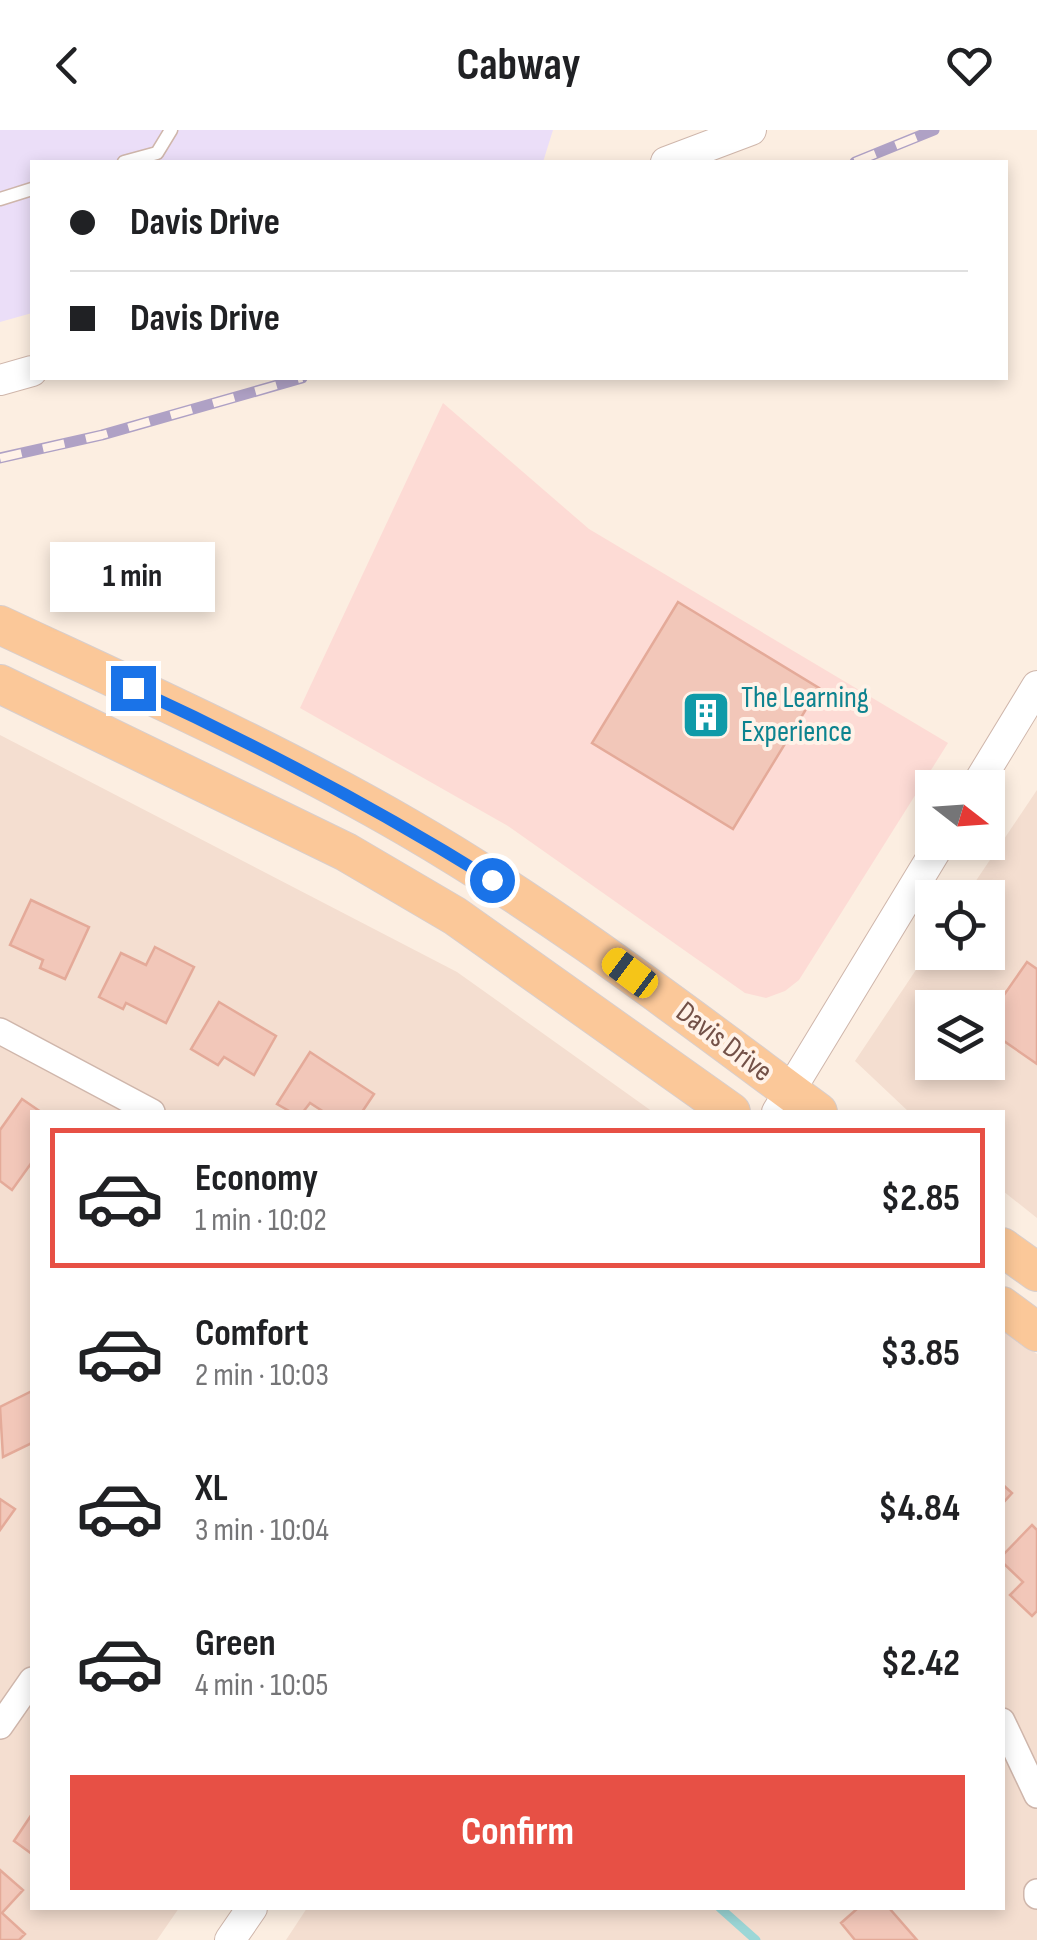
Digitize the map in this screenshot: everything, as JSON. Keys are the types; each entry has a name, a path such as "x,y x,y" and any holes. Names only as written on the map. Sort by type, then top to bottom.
{"main road":[{"name":"Davis Drive","path":"0,625 228,732 407,827 577,933 795,1106"},
{"name":"Davis Drive","path":"0,684 346,852 485,936 728,1110"},
{"path":"1005,1249 1037,1272"},
{"path":"1005,1308 1037,1332"}],"street":[{"path":"671,160 751,130"},
{"path":"0,380 30,372"},
{"path":"985,770 1037,686"},
{"path":"795,1106 931,860"},
{"path":"0,1031 148,1110"},
{"path":"0,1726 30,1683"},
{"path":"1005,1727 1037,1794"},
{"path":"230,1940 251,1910"}],"lane":[{"path":"131,160 157,153 171,130"},
{"path":"0,199 30,191"}],"shaded area":[{"path":"0,130 553,130 544,160 30,160 30,314 0,322"},
{"path":"443,403 589,529 948,743 931,770 915,770 915,795 799,980 766,998 745,993 508,826 300,708"},
{"path":"0,735 457,972 650,1110 30,1110 30,1910 178,1910 157,1940 0,1940"},
{"path":"1037,790 1037,1218 1005,1193 1005,1110 907,1110 855,1061 916,970 1005,970 1005,880 976,880 990,860 1005,860 1005,838"},
{"path":"1005,1331 1037,1354 1037,1940 286,1940 306,1910 1005,1910"}],"building":[{"name":"The Learning Experience","path":"678,602 819,688 733,829 592,743"},
{"path":"31,900 89,927 65,979 40,968 43,960 10,945"},
{"path":"155,947 194,967 166,1023 126,1003 123,1009 99,997 121,953 146,965"},
{"path":"1027,962 1037,969 1037,1064 1005,1042 1005,994"},
{"path":"219,1002 276,1036 254,1075 224,1057 218,1065 191,1049"},
{"path":"310,1052 374,1094 363,1110 321,1110 310,1103 305,1110 288,1110 277,1104"},
{"path":"22,1099 38,1110 30,1110 30,1165 12,1190 0,1181 0,1130"},
{"path":"30,1392 30,1444 3,1457 0,1407"},
{"path":"0,1499 15,1509 0,1530"},
{"path":"1032,1525 1037,1530 1037,1611 1032,1616 1010,1595 1023,1582 1005,1565 1005,1553"},
{"path":"30,1817 30,1853 14,1841"},
{"path":"0,1870 23,1890 2,1913 25,1934 19,1940 0,1940"},
{"path":"856,1910 891,1910 917,1940 855,1940 841,1923"}],"waterway":[{"path":"722,1910 756,1940"}],"railway":[{"path":"860,160 934,130"},
{"path":"0,458 102,435 295,380"}],"place":[{"name":"The Learning Experience","path":"706,715"}],"route":[{"path":"133,688 228,732 407,827 492,880"}]}
